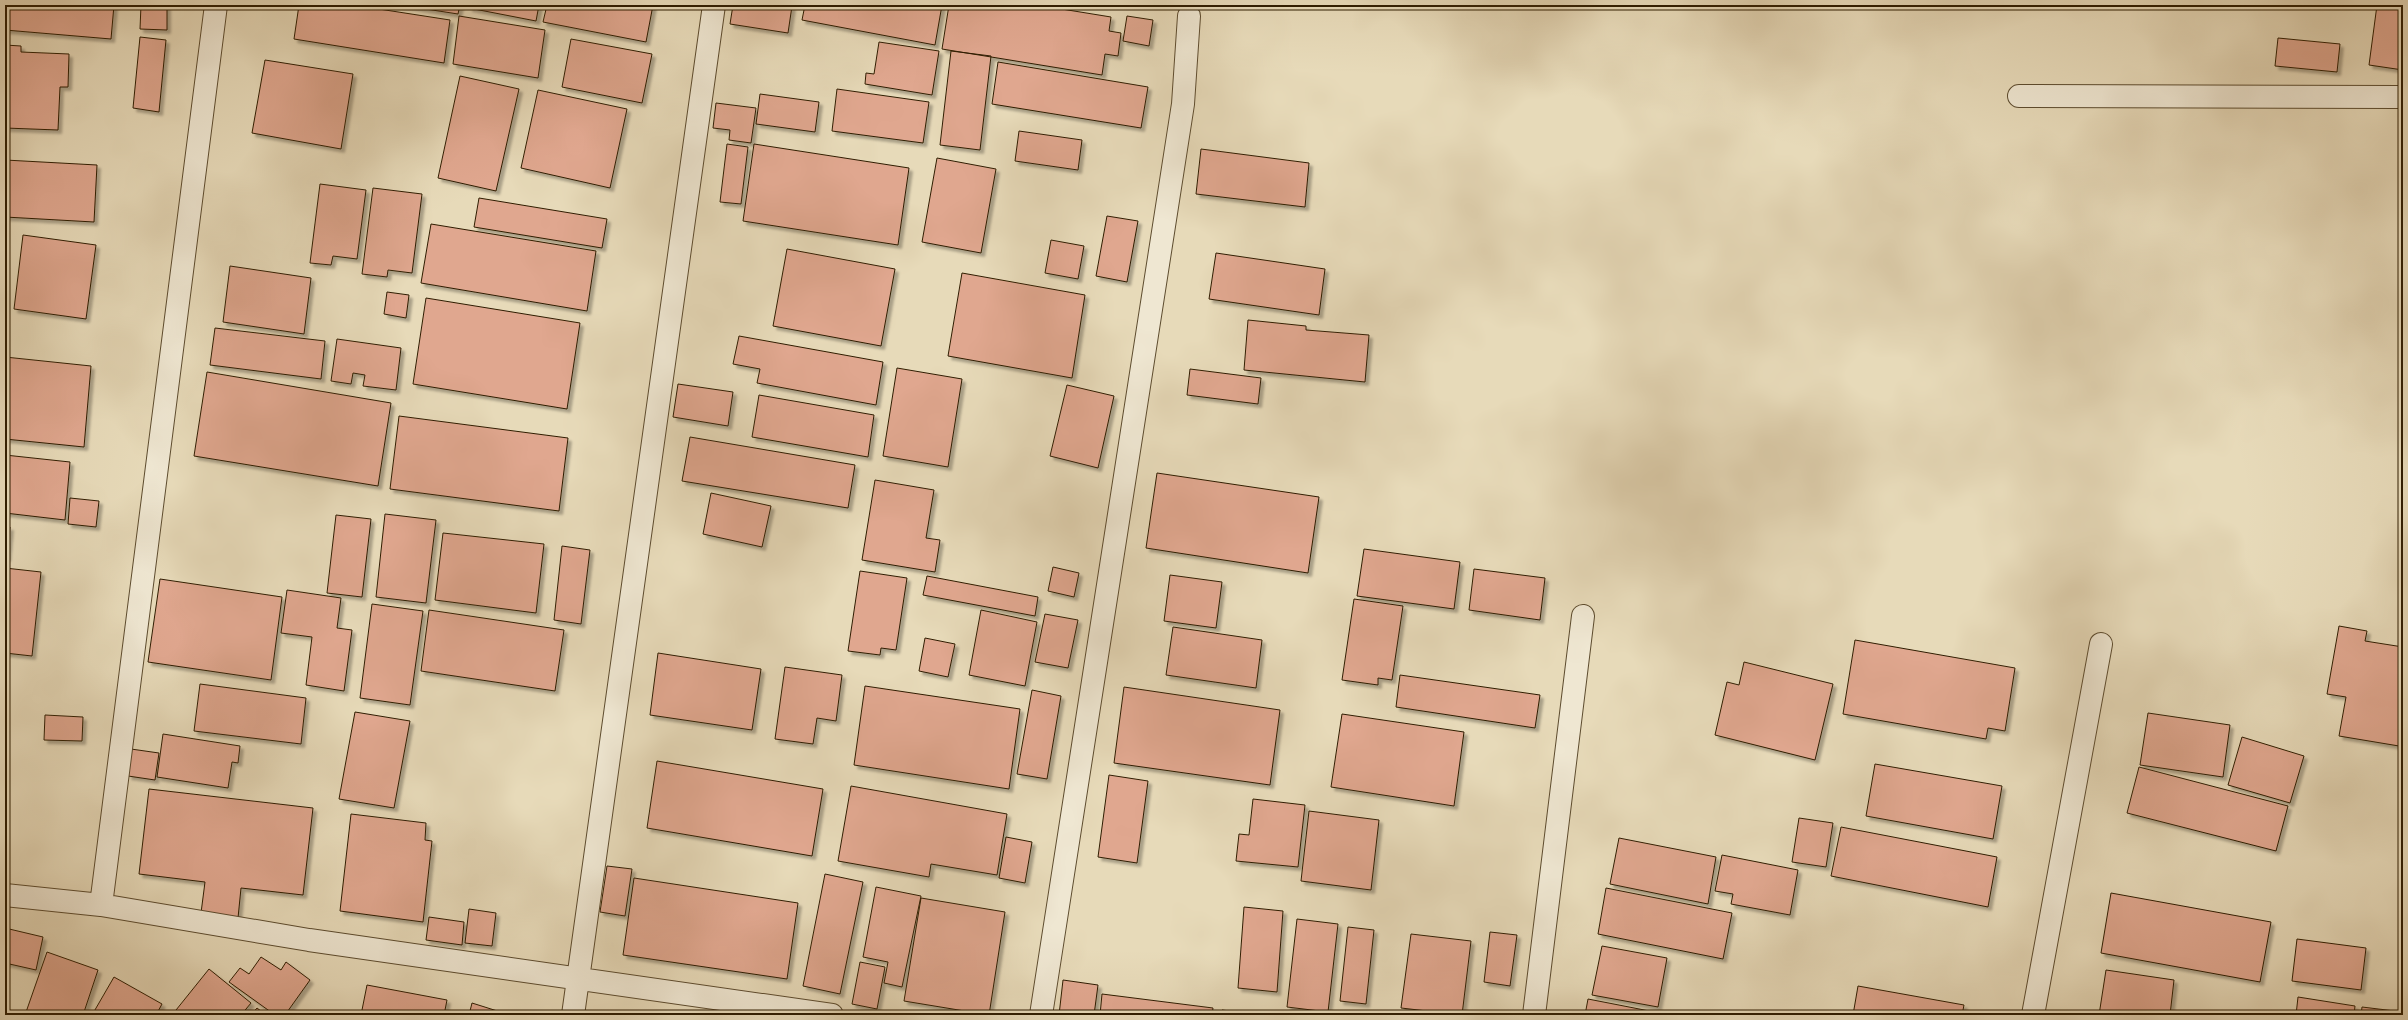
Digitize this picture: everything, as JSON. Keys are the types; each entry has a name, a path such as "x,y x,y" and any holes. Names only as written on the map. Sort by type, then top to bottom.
{"street":[{"path":"101,905 216,5"},
{"path":"573,1015 714,5"},
{"path":"1040,1015 1183,104 1189,16"},
{"path":"2019,96 2403,97"},
{"path":"1534,1015 1583,616"},
{"path":"2033,1015 2101,644"},
{"path":"5,895 101,905 309,940 832,1015"}],"building":[{"path":"5,5 114,5 111,39 5,30"},
{"path":"141,5 167,5 167,30 140,29"},
{"path":"299,5 353,5 450,20 444,63 294,39"},
{"path":"400,5 460,5 458,14"},
{"path":"469,5 539,5 536,21 469,8"},
{"path":"547,5 653,5 646,42 543,22"},
{"path":"733,5 792,6 788,33 730,24"},
{"path":"805,5 942,5 935,45 802,20"},
{"path":"949,5 1037,5 1111,17 1109,31 1121,33 1118,56 1105,54 1102,75 942,49"},
{"path":"2377,5 2403,5 2403,70 2369,65"},
{"path":"459,16 545,30 538,78 453,64"},
{"path":"1127,16 1153,20 1149,46 1123,41"},
{"path":"140,37 166,40 159,112 133,108"},
{"path":"2278,38 2340,44 2337,72 2275,66"},
{"path":"571,39 652,54 642,103 562,87"},
{"path":"879,42 939,51 932,95 865,84 866,73 874,74"},
{"path":"5,45 21,46 21,52 69,54 68,87 60,87 58,130 5,128"},
{"path":"951,51 991,56 980,150 940,145"},
{"path":"265,60 353,74 341,149 252,133"},
{"path":"998,62 1148,87 1141,128 992,104"},
{"path":"460,76 519,89 496,191 438,178"},
{"path":"837,89 929,102 923,143 832,131"},
{"path":"538,90 627,109 610,188 521,168"},
{"path":"760,94 819,102 815,132 756,124"},
{"path":"716,103 756,108 751,143 729,140 730,130 713,128"},
{"path":"1019,131 1082,140 1078,170 1015,161"},
{"path":"727,144 748,147 741,204 720,202"},
{"path":"754,144 909,168 898,245 743,221"},
{"path":"1201,149 1309,163 1305,207 1196,194"},
{"path":"937,158 996,169 981,253 922,242"},
{"path":"5,160 97,165 94,222 5,217"},
{"path":"320,184 366,190 357,259 333,256 331,265 310,263"},
{"path":"373,188 422,194 412,273 388,270 387,277 362,274"},
{"path":"479,198 607,219 602,248 474,227"},
{"path":"1107,216 1138,221 1127,282 1096,276"},
{"path":"431,224 596,251 587,311 421,283"},
{"path":"23,235 96,245 86,319 14,309"},
{"path":"1051,240 1084,246 1078,279 1045,273"},
{"path":"787,249 895,269 881,346 773,326"},
{"path":"1216,253 1325,269 1319,315 1209,299"},
{"path":"230,266 311,278 304,334 223,322"},
{"path":"962,273 1085,295 1072,378 948,356"},
{"path":"387,292 409,295 406,318 384,314"},
{"path":"426,298 580,323 567,409 413,384"},
{"path":"1248,320 1306,326 1306,330 1369,335 1365,382 1244,370"},
{"path":"215,328 325,341 321,379 210,365"},
{"path":"739,336 883,362 876,405 757,383 760,369 733,364"},
{"path":"337,339 401,348 396,390 363,386 365,375 353,373 351,384 331,381"},
{"path":"5,357 91,366 84,447 5,439"},
{"path":"897,368 962,379 948,467 883,456"},
{"path":"1190,369 1261,378 1258,404 1187,395"},
{"path":"207,372 391,403 378,486 194,456"},
{"path":"678,384 733,392 728,426 673,417"},
{"path":"1067,385 1114,396 1098,468 1050,456"},
{"path":"759,395 874,415 868,457 752,437"},
{"path":"399,416 568,438 559,511 390,489"},
{"path":"690,437 855,465 848,508 682,481"},
{"path":"5,455 70,462 65,520 5,513"},
{"path":"1157,473 1319,497 1308,573 1146,548"},
{"path":"875,480 934,490 926,538 940,540 935,572 862,560"},
{"path":"711,493 771,506 762,547 703,534"},
{"path":"70,498 99,501 96,527 68,524"},
{"path":"385,514 436,520 426,603 376,597"},
{"path":"336,515 371,519 362,597 327,593"},
{"path":"5,527 10,527 7,558 5,558"},
{"path":"443,533 544,544 536,613 435,600"},
{"path":"562,546 590,550 581,624 554,620"},
{"path":"1364,549 1460,562 1454,609 1357,596"},
{"path":"1053,567 1079,573 1074,597 1048,591"},
{"path":"5,568 41,572 32,656 5,653"},
{"path":"1474,569 1545,578 1540,620 1469,610"},
{"path":"860,571 907,578 896,650 881,648 880,655 848,651"},
{"path":"1170,575 1222,582 1216,628 1164,621"},
{"path":"927,576 1038,597 1035,616 923,595"},
{"path":"160,579 282,597 271,680 148,662"},
{"path":"287,590 341,598 337,628 352,630 344,691 306,685 312,637 281,633"},
{"path":"1354,599 1403,606 1392,680 1378,678 1378,685 1342,680"},
{"path":"372,604 423,611 410,705 360,698"},
{"path":"429,610 564,630 555,691 421,671"},
{"path":"981,610 1037,622 1025,686 969,675"},
{"path":"1045,614 1078,620 1068,668 1035,662"},
{"path":"2339,626 2367,631 2365,641 2403,647 2403,720 2399,746 2339,736 2346,697 2327,694"},
{"path":"1173,627 1262,640 1256,688 1166,675"},
{"path":"925,638 955,644 948,677 919,671"},
{"path":"1855,640 2015,668 2005,731 1988,728 1986,739 1843,714"},
{"path":"658,653 761,669 752,730 650,715"},
{"path":"1744,662 1833,684 1815,760 1715,735 1727,682 1739,685"},
{"path":"785,667 842,675 836,721 817,718 813,744 775,739"},
{"path":"1400,675 1540,695 1535,728 1396,707"},
{"path":"200,684 306,698 301,744 194,731"},
{"path":"865,686 1020,709 1009,789 854,765"},
{"path":"1124,687 1280,710 1270,785 1114,763"},
{"path":"1032,690 1061,696 1047,779 1017,774"},
{"path":"355,712 410,721 394,808 339,799"},
{"path":"2148,713 2230,725 2223,777 2140,765"},
{"path":"1342,714 1464,732 1454,806 1331,787"},
{"path":"45,715 83,717 82,741 44,740"},
{"path":"163,734 240,746 238,763 232,762 228,788 157,777"},
{"path":"2242,737 2304,756 2290,803 2228,785"},
{"path":"131,749 159,753 155,780 128,776"},
{"path":"657,761 823,789 812,856 647,828"},
{"path":"1875,764 2002,786 1993,839 1866,816"},
{"path":"2139,767 2288,806 2276,851 2127,813"},
{"path":"1109,775 1148,781 1137,863 1098,857"},
{"path":"851,786 1007,814 997,875 931,864 929,877 838,861"},
{"path":"149,789 313,808 303,895 241,888 238,918 201,913 205,882 139,874"},
{"path":"1253,799 1305,805 1298,867 1236,861 1239,834 1249,835"},
{"path":"1309,811 1379,820 1371,890 1301,881"},
{"path":"351,814 426,823 425,840 432,841 423,922 340,911"},
{"path":"1799,818 1833,823 1826,867 1792,862"},
{"path":"1841,827 1997,857 1988,907 1831,876"},
{"path":"1006,837 1032,842 1025,883 999,878"},
{"path":"1619,838 1716,857 1708,904 1610,884"},
{"path":"1722,855 1798,870 1790,915 1731,904 1733,894 1715,891"},
{"path":"607,866 632,869 625,916 600,912"},
{"path":"825,874 863,882 840,994 803,986"},
{"path":"634,878 798,903 787,979 623,955"},
{"path":"876,887 921,896 902,987 884,983 888,962 863,957"},
{"path":"1606,888 1732,913 1723,959 1598,934"},
{"path":"2111,893 2271,922 2260,982 2101,953"},
{"path":"921,898 1005,912 989,1015 904,1001"},
{"path":"1244,907 1283,911 1277,992 1238,988"},
{"path":"469,909 496,913 492,946 465,943"},
{"path":"429,917 464,922 462,945 426,940"},
{"path":"1297,919 1338,924 1328,1012 1287,1007"},
{"path":"1348,927 1374,930 1366,1004 1340,1001"},
{"path":"5,928 43,937 36,970 5,963"},
{"path":"1490,932 1517,935 1510,986 1484,982"},
{"path":"1411,934 1471,941 1462,1015 1401,1008"},
{"path":"2297,939 2366,948 2361,990 2292,981"},
{"path":"1602,946 1667,958 1658,1007 1592,995"},
{"path":"47,952 98,970 83,1015 25,1015"},
{"path":"261,957 281,970 286,962 310,980 285,1015 275,1015 229,982 240,968 249,974"},
{"path":"860,962 885,967 877,1009 852,1004"},
{"path":"209,969 251,1003 241,1015 172,1015"},
{"path":"2106,970 2174,980 2170,1015 2099,1015"},
{"path":"114,977 162,1004 156,1015 92,1015"},
{"path":"1063,980 1098,985 1094,1015 1059,1015"},
{"path":"367,985 447,1000 444,1015 361,1015"},
{"path":"1858,986 1964,1005 1962,1015 1853,1015"},
{"path":"1102,994 1213,1008 1212,1015 1100,1015"},
{"path":"2298,997 2355,1006 2354,1015 2296,1015"},
{"path":"1588,999 1670,1015 1585,1015"},
{"path":"472,1003 510,1015 469,1015"},
{"path":"2362,1007 2403,1012 2403,1015 2361,1015"},
{"path":"257,1008 266,1015 251,1015"},
{"path":"1222,1010 1261,1015 1221,1015"}]}
